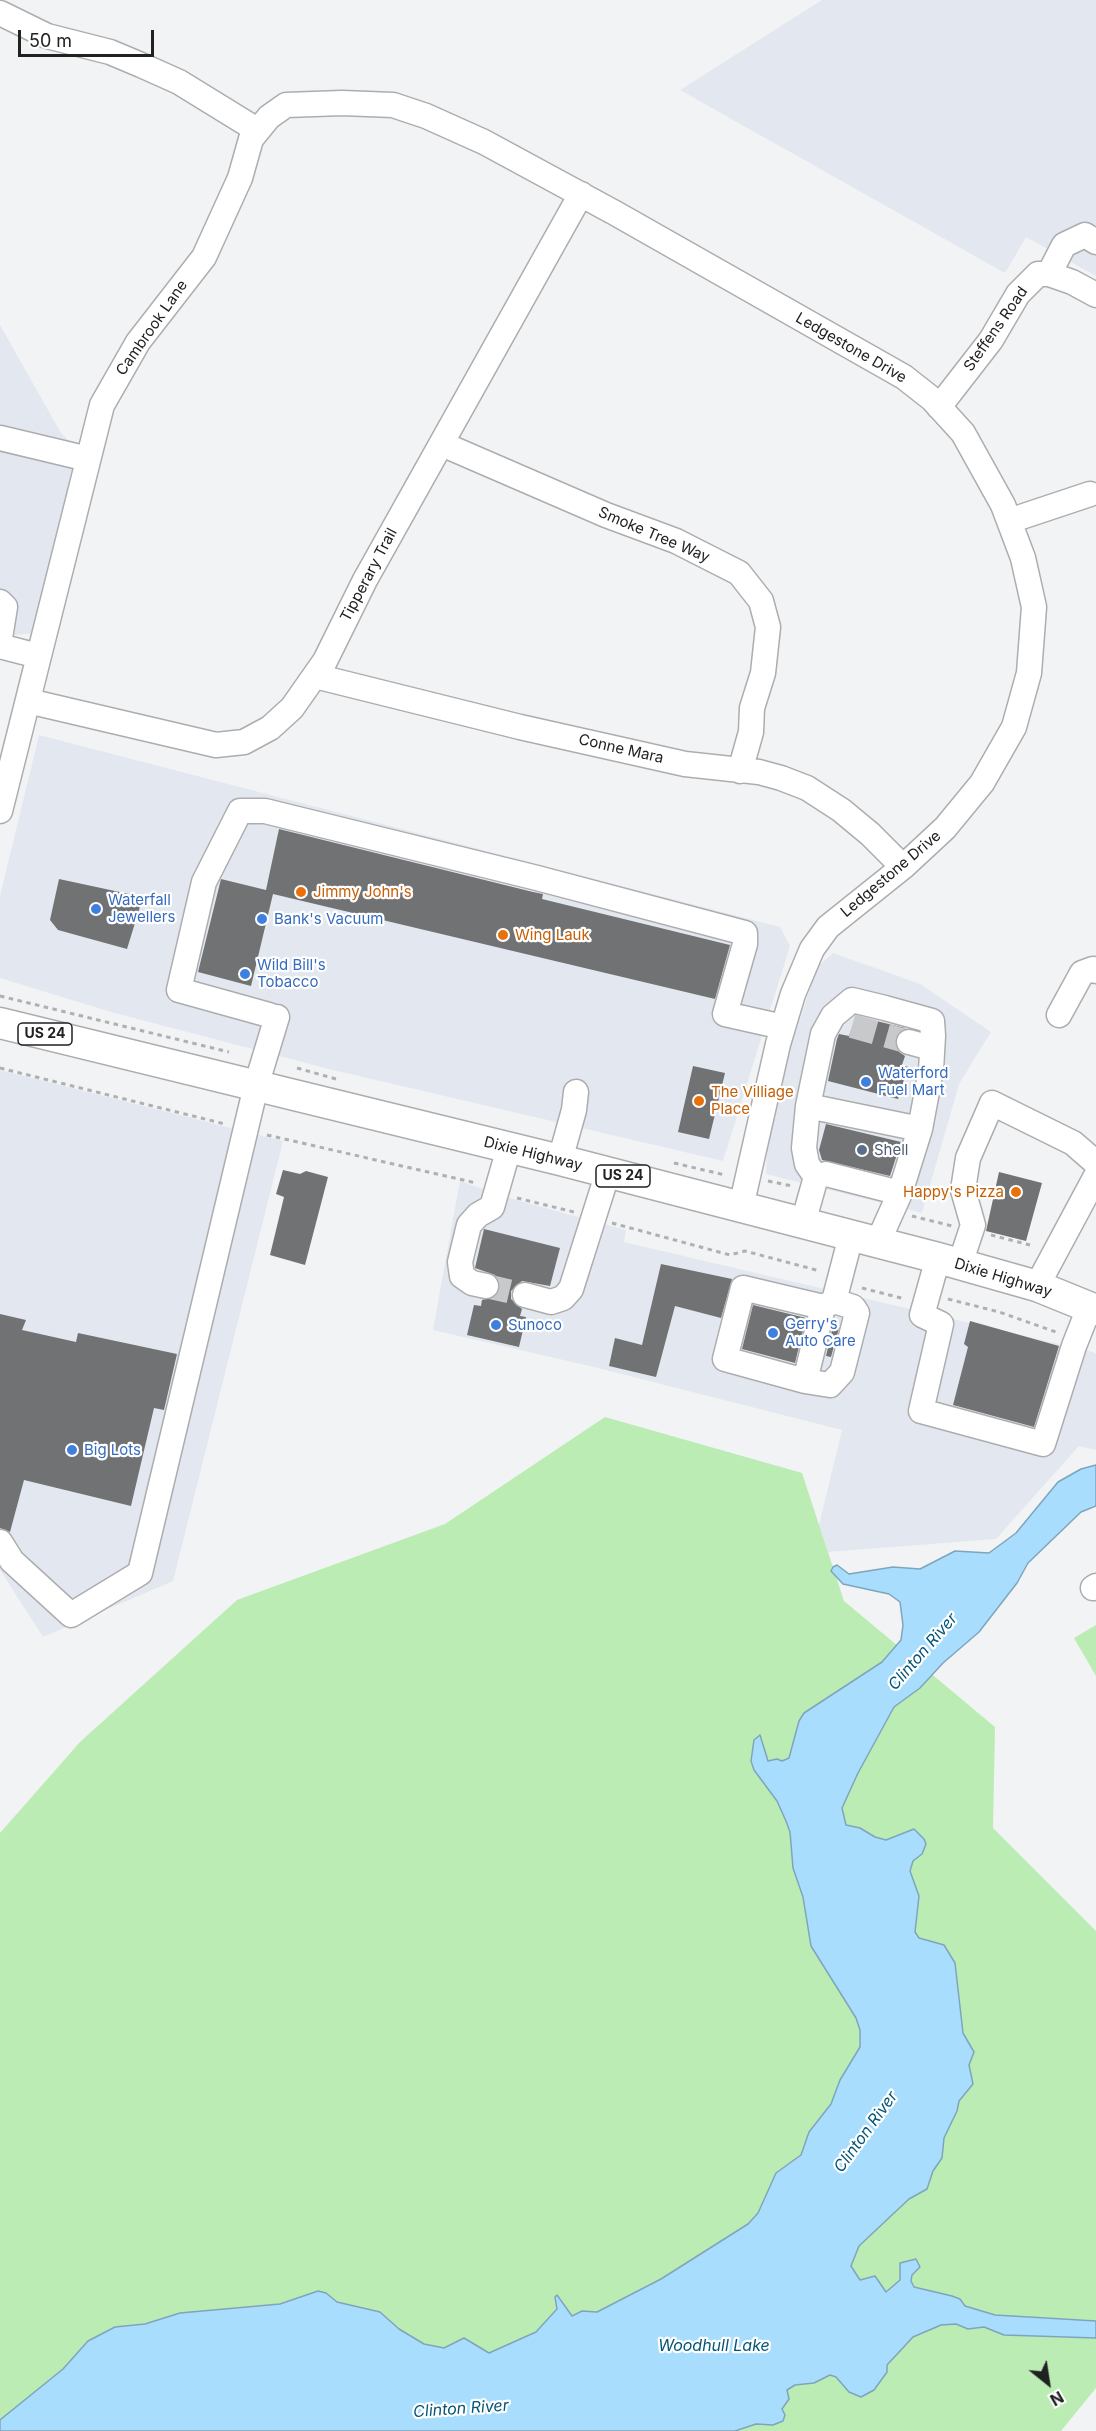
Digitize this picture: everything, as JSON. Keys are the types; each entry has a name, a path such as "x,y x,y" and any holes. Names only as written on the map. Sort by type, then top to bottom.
{"main road":[{"name":"Dixie Highway","path":"0,1023 560,1160 865,1239 1037,1286 1093,1309"}],"street":[{"path":"0,13 47,36 110,52 179,82 257,130"},
{"name":"Ledgestone Drive","path":"257,130 269,117 286,105 342,103 393,105 426,116 483,142 581,194 904,377 939,407 963,433 979,459 1009,521 1023,558 1034,607 1029,673 1014,727 982,783 945,828 903,867 857,902 823,934 803,969 783,1027 741,1207"},
{"name":"Cambrook Lane","path":"0,811 102,405 138,342 204,257 226,214 240,178 246,151 257,130"},
{"name":"Tipperary Trail","path":"27,701 216,745 244,742 270,728 292,708 315,676 581,194"},
{"path":"1096,242 1085,235 1064,245 1049,274 1096,295"},
{"name":"Steffens Road","path":"939,407 991,339 1018,294 1038,274 1049,274"},
{"path":"0,438 87,459"},
{"name":"Smoke Tree Way","path":"442,444 606,515 676,541 739,573 761,601 768,627 763,673 752,708 751,732 740,771"},
{"path":"1009,521 1090,494"},
{"path":"0,602 5,607 0,638"},
{"path":"0,646 38,656"},
{"name":"Conne Mara","path":"315,676 520,727 685,764 770,775 807,788 870,834 903,867"},
{"path":"0,1542 12,1561 71,1615 140,1573 273,1016 179,990 204,882 240,811 276,814 537,878 745,933 745,944 725,1014 783,1027"},
{"path":"1059,1015 1082,973 1093,969 1096,971"},
{"path":"806,1381 832,1296 865,1239 900,1193 920,1129 931,1070 920,1045 932,1021 852,1000 841,1023 823,1034 808,1106 804,1148 807,1164 816,1177"},
{"path":"560,1160 574,1110 576,1092"},
{"path":"1093,1309 1074,1346 1043,1444 921,1411 941,1324 922,1315 926,1299 972,1225 963,1190 968,1158 993,1103 1073,1143 1096,1163"},
{"path":"808,1106 920,1129"},
{"path":"486,1286 462,1276 460,1262 469,1225 478,1215 492,1207 509,1148"},
{"path":"525,1296 550,1302 563,1298 571,1289 608,1172"},
{"path":"816,1177 826,1174 900,1193"},
{"path":"1037,1286 1086,1216 1096,1176"},
{"path":"803,1223 816,1177"},
{"path":"742,1288 832,1296 853,1307 857,1313 842,1372 830,1384 806,1381 724,1359 742,1288"}],"path":[{"path":"0,996 229,1052"},
{"path":"0,1068 477,1184 730,1255 746,1251 821,1271 832,1296 856,1286 908,1299 944,1298 999,1312 1065,1335"}],"shaded area":[{"path":"822,0 1096,0 1096,276 1026,237 1005,273 680,90"},
{"path":"0,325 61,433 74,446 72,477 34,633 14,635 0,631"},
{"path":"39,735 780,927 790,946 723,1161 333,1070 111,1012 0,978 0,896"},
{"path":"833,953 920,984 991,1032 959,1084 922,1213 766,1174 768,1118 817,967"},
{"path":"0,1070 283,1141 173,1581 43,1637 0,1570"},
{"path":"460,1181 509,1198 626,1230 624,1242 1093,1352 1096,1354 1096,1450 1079,1446 996,1539 828,1552 819,1525 842,1430 594,1367 433,1330"}],"green space":[{"path":"605,1417 802,1473 844,1601 995,1727 993,1828 1096,1931 1096,2388 1061,2431 0,2431 0,1833 80,1742 237,1600 445,1524"},
{"path":"1096,1625 1096,1676 1074,1638"}],"water":[{"name":"Woodhull Lake","path":"1096,1465 1096,1506 1081,1512 1028,1563 1017,1583 979,1632 943,1663 920,1688 894,1707 842,1808 846,1825 860,1828 875,1837 886,1840 914,1829 924,1839 926,1844 922,1854 913,1861 910,1871 919,1896 915,1932 919,1938 944,1945 955,1963 963,2033 974,2052 969,2065 973,2084 959,2101 957,2111 944,2138 942,2158 933,2171 927,2189 909,2199 859,2246 851,2266 860,2280 875,2276 886,2292 900,2280 900,2263 916,2259 920,2267 912,2275 911,2281 914,2287 952,2296 960,2299 965,2306 995,2315 1096,2321 1096,2338 1004,2335 984,2327 968,2329 956,2324 941,2325 913,2337 887,2365 887,2372 874,2390 861,2397 849,2392 836,2377 830,2375 814,2383 795,2385 787,2390 789,2399 782,2409 785,2415 783,2421 773,2425 756,2424 735,2431 0,2431 0,2420 63,2369 88,2341 115,2327 145,2324 180,2313 280,2304 318,2291 326,2293 337,2302 380,2312 399,2329 424,2344 444,2348 464,2338 489,2353 536,2332 557,2309 555,2297 557,2295 572,2316 582,2311 597,2312 661,2279 748,2224 758,2213 776,2173 801,2155 809,2132 831,2104 840,2080 860,2047 860,2030 856,2018 811,1946 803,1897 793,1868 790,1832 786,1821 777,1801 754,1770 751,1761 754,1740 760,1735 768,1761 777,1759 782,1761 789,1758 799,1721 804,1713 882,1662 901,1640 903,1625 900,1602 889,1594 843,1584 831,1571 837,1565 849,1574 893,1567 920,1569 955,1551 989,1553 1016,1533 1058,1482 1081,1469"}],"building":[{"path":"279,829 543,894 542,899 730,945 715,999 273,894 251,986 198,972 221,879 266,890"},
{"name":"Waterfall Jewellers","path":"59,879 143,897 127,949 58,930 50,920"},
{"path":"856,1016 905,1028 895,1039 899,1052 905,1056 902,1065 908,1067 898,1099 828,1081 839,1034 849,1036"},
{"name":"The Villiage Place","path":"693,1066 725,1073 709,1139 678,1132"},
{"path":"826,1124 901,1142 890,1176 822,1160 819,1150"},
{"path":"283,1170 300,1174 306,1171 328,1177 305,1265 270,1255 284,1197 276,1194"},
{"path":"999,1172 1042,1183 1026,1241 986,1231"},
{"path":"484,1229 560,1248 550,1286 522,1281 511,1291 511,1299 522,1309 520,1316 526,1317 519,1347 467,1335 474,1305 481,1306 482,1300 496,1296 500,1288 495,1275 475,1268"},
{"path":"661,1264 732,1279 721,1318 675,1306 656,1377 609,1366 615,1338 642,1345"},
{"name":"Gerry's Auto Care","path":"753,1305 806,1318 795,1363 742,1349"},
{"name":"Big Lots","path":"0,1314 26,1320 22,1330 76,1342 78,1333 177,1354 164,1410 154,1408 131,1506 24,1480 10,1532 0,1528"},
{"path":"970,1321 1059,1346 1034,1427 953,1405 968,1347 964,1344"},
{"path":"833,1326 839,1328 831,1357 826,1356"}],"tunnel":[{"path":"852,1026 909,1042"},
{"path":"486,1286 525,1295"}],"place":[{"name":"Jimmy John's","path":"301,892"},
{"name":"Waterfall Jewellers","path":"96,909"},
{"name":"Bank's Vacuum","path":"262,919"},
{"name":"Wing Lauk","path":"503,935"},
{"name":"Wild Bill's Tobacco","path":"245,974"},
{"name":"Waterford Fuel Mart","path":"866,1082"},
{"name":"The Villiage Place","path":"699,1101"},
{"name":"Shell","path":"862,1150"},
{"name":"Happy's Pizza","path":"1016,1192"},
{"name":"Sunoco","path":"496,1325"},
{"name":"Gerry's Auto Care","path":"773,1333"},
{"name":"Big Lots","path":"72,1450"}],"water label":[{"name":"Clinton River","path":"923,1652"},
{"name":"Clinton River","path":"866,2132"},
{"name":"Clinton River","path":"461,2409"}]}
